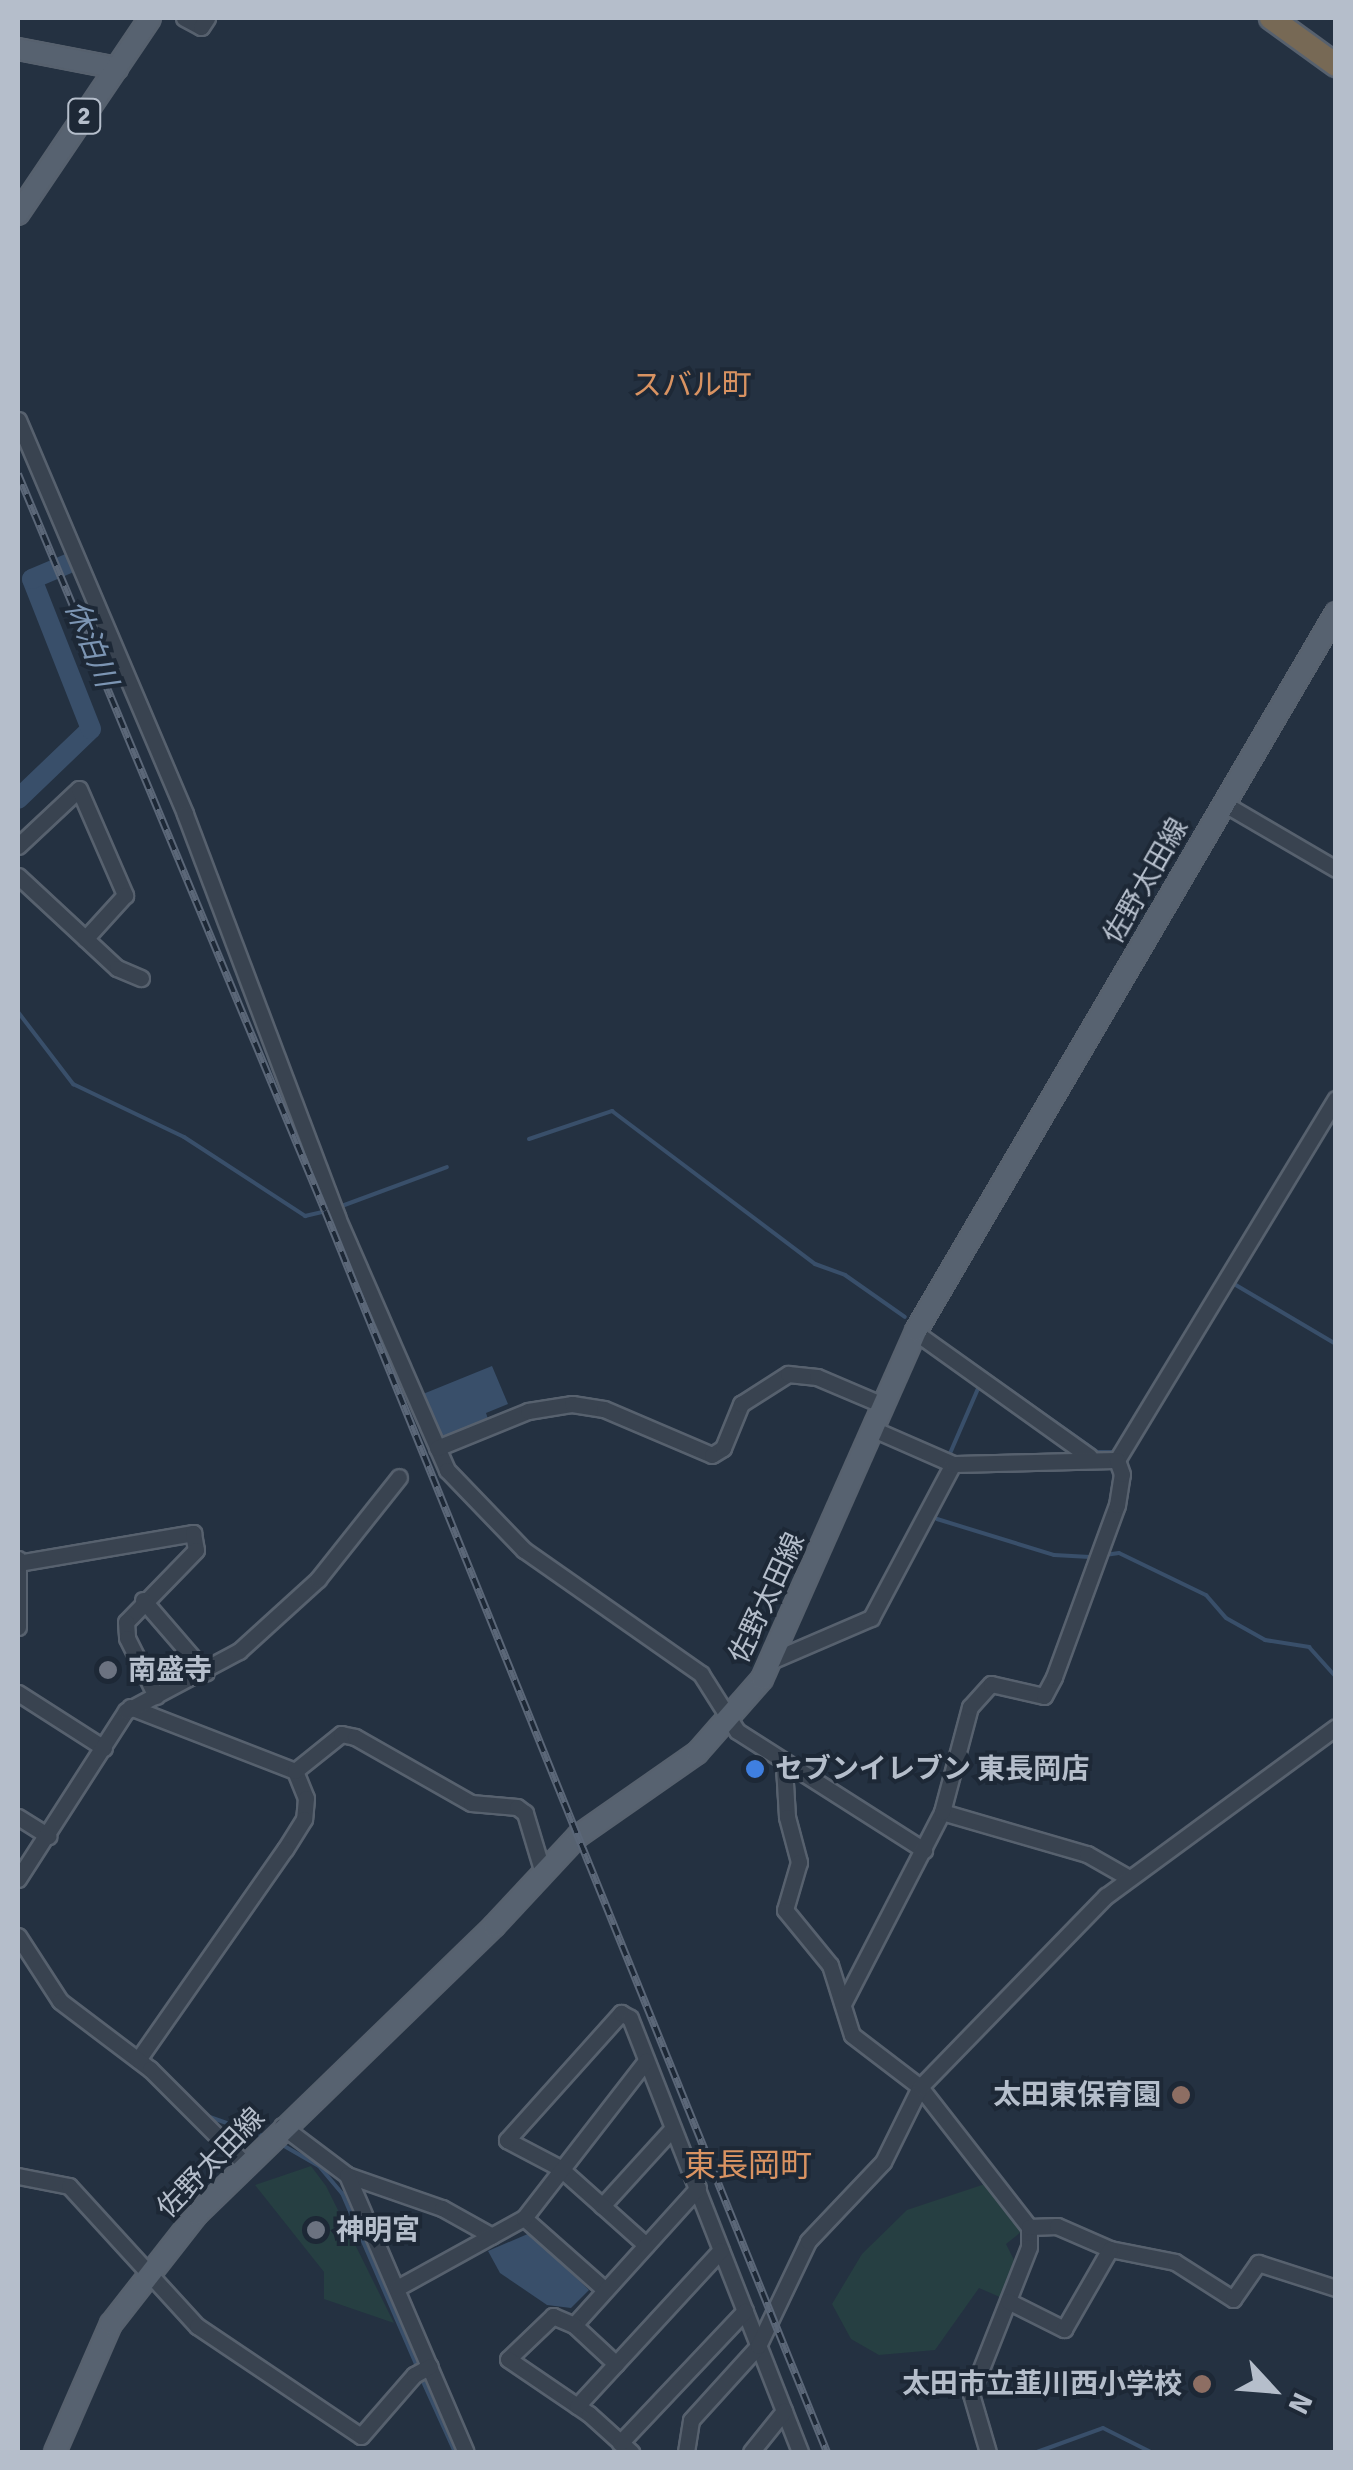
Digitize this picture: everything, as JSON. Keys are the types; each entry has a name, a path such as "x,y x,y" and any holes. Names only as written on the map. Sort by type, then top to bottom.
{"highway":[{"path":"1271,18 1336,64"}],"main road":[{"name":"2","path":"18,214 150,18"},
{"path":"18,49 114,72"},
{"path":"18,60 114,72"},
{"name":"佐野太田線","path":"55,2452 111,2324 148,2271 244,2163 578,1836 698,1752 729,1722 772,1661 915,1332 1336,613"}],"street":[{"path":"184,18 201,27 207,18"},
{"path":"18,420 184,814 306,1138 447,1470 524,1550 701,1674 729,1722 784,1766 924,1850"},
{"path":"18,846 79,789 125,895 85,939"},
{"path":"1222,803 1336,869"},
{"path":"18,876 117,968 141,978"},
{"path":"1116,1460 1336,1100"},
{"path":"915,1332 1089,1456"},
{"path":"437,1448 528,1411 572,1404 604,1409 712,1455 723,1448 754,1391 788,1374 817,1378 883,1405"},
{"path":"873,1428 948,1462 1089,1456 1116,1460"},
{"path":"843,2004 942,1812 970,1707 992,1684 1044,1696 1099,1559 1116,1505 1122,1474 1116,1460"},
{"path":"772,1661 871,1618 948,1462"},
{"path":"18,1879 130,1707 206,1673 318,1579 400,1477"},
{"path":"18,1628 18,1561 193,1533 196,1550 143,1600 125,1631 156,1696"},
{"path":"143,1600 206,1673"},
{"path":"18,1692 104,1748"},
{"path":"130,1707 295,1771 306,1798 304,1819 138,2060"},
{"path":"686,2452 692,2420 758,2346 808,2241 883,2162 920,2087 1129,1878 1336,1727"},
{"path":"295,1771 341,1734 355,1737 471,1803 518,1807 526,1814 543,1873"},
{"path":"784,1766 787,1818 799,1862 785,1910 830,1965 852,2036 920,2087 1028,2227 1029,2247 971,2394 988,2452"},
{"path":"942,1812 1087,1854 1129,1878"},
{"path":"18,1816 48,1836"},
{"path":"18,1936 50,1991 138,2060 244,2163"},
{"path":"646,2246 560,2168 507,2140 512,2128 616,2015 630,2018 800,2452"},
{"path":"397,2288 524,2218 646,2061"},
{"path":"282,2126 346,2175 442,2208 492,2236"},
{"path":"602,2206 673,2128"},
{"path":"346,2175 466,2452"},
{"path":"18,2176 69,2186 197,2326 362,2436 414,2375 430,2366"},
{"path":"574,2325 698,2188"},
{"path":"524,2218 605,2290"},
{"path":"1028,2227 1057,2226 1110,2249 1176,2262 1233,2299 1258,2263 1336,2288"},
{"path":"1008,2301 1064,2329 1110,2249"},
{"path":"577,2406 721,2250"},
{"path":"616,2364 574,2325 546,2317 508,2360 577,2406 626,2448 745,2311"},
{"path":"751,2452 784,2411"}],"green space":[{"name":"神明宮","path":"311,2166 326,2186 394,2323 324,2299 324,2272 255,2185"},
{"path":"988,2183 1021,2232 1006,2244 1014,2260 1002,2298 979,2288 935,2350 879,2355 851,2339 832,2304 862,2254 907,2210"}],"water":[{"path":"492,1366 508,1404 486,1413 488,1419 446,1437 439,1433 423,1394"},
{"path":"530,2233 589,2290 571,2308 547,2305 500,2273 488,2251"}],"waterway":[{"name":"休泊川","path":"18,799 91,729 32,579 67,564"},
{"path":"18,1012 73,1084 184,1137 305,1216 330,1210"},
{"path":"529,1139 612,1111 815,1264 845,1275 905,1317"},
{"path":"339,1207 447,1167"},
{"path":"1229,1281 1336,1344"},
{"path":"956,1352 1097,1452 1115,1452"},
{"path":"948,1458 980,1384"},
{"path":"937,1519 1054,1555 1090,1557"},
{"path":"1105,1555 1119,1553 1206,1595 1226,1618 1265,1640 1309,1647 1336,1677"},
{"path":"204,2115 266,2137"},
{"path":"279,2143 319,2166 342,2193 417,2366"},
{"path":"420,2375 455,2452"},
{"path":"1037,2452 1103,2428 1151,2452"}],"railway":[{"path":"18,474 325,1211 827,2452"}],"place":[{"name":"南盛寺","path":"108,1670"},
{"name":"セブンイレブン 東長岡店","path":"755,1769"},
{"name":"太田東保育園","path":"1181,2095"},
{"name":"神明宮","path":"316,2230"},
{"name":"太田市立韮川西小学校","path":"1202,2384"}],"district":[{"name":"スバル町","path":"692,386"},
{"name":"東長岡町","path":"748,2166"}]}
